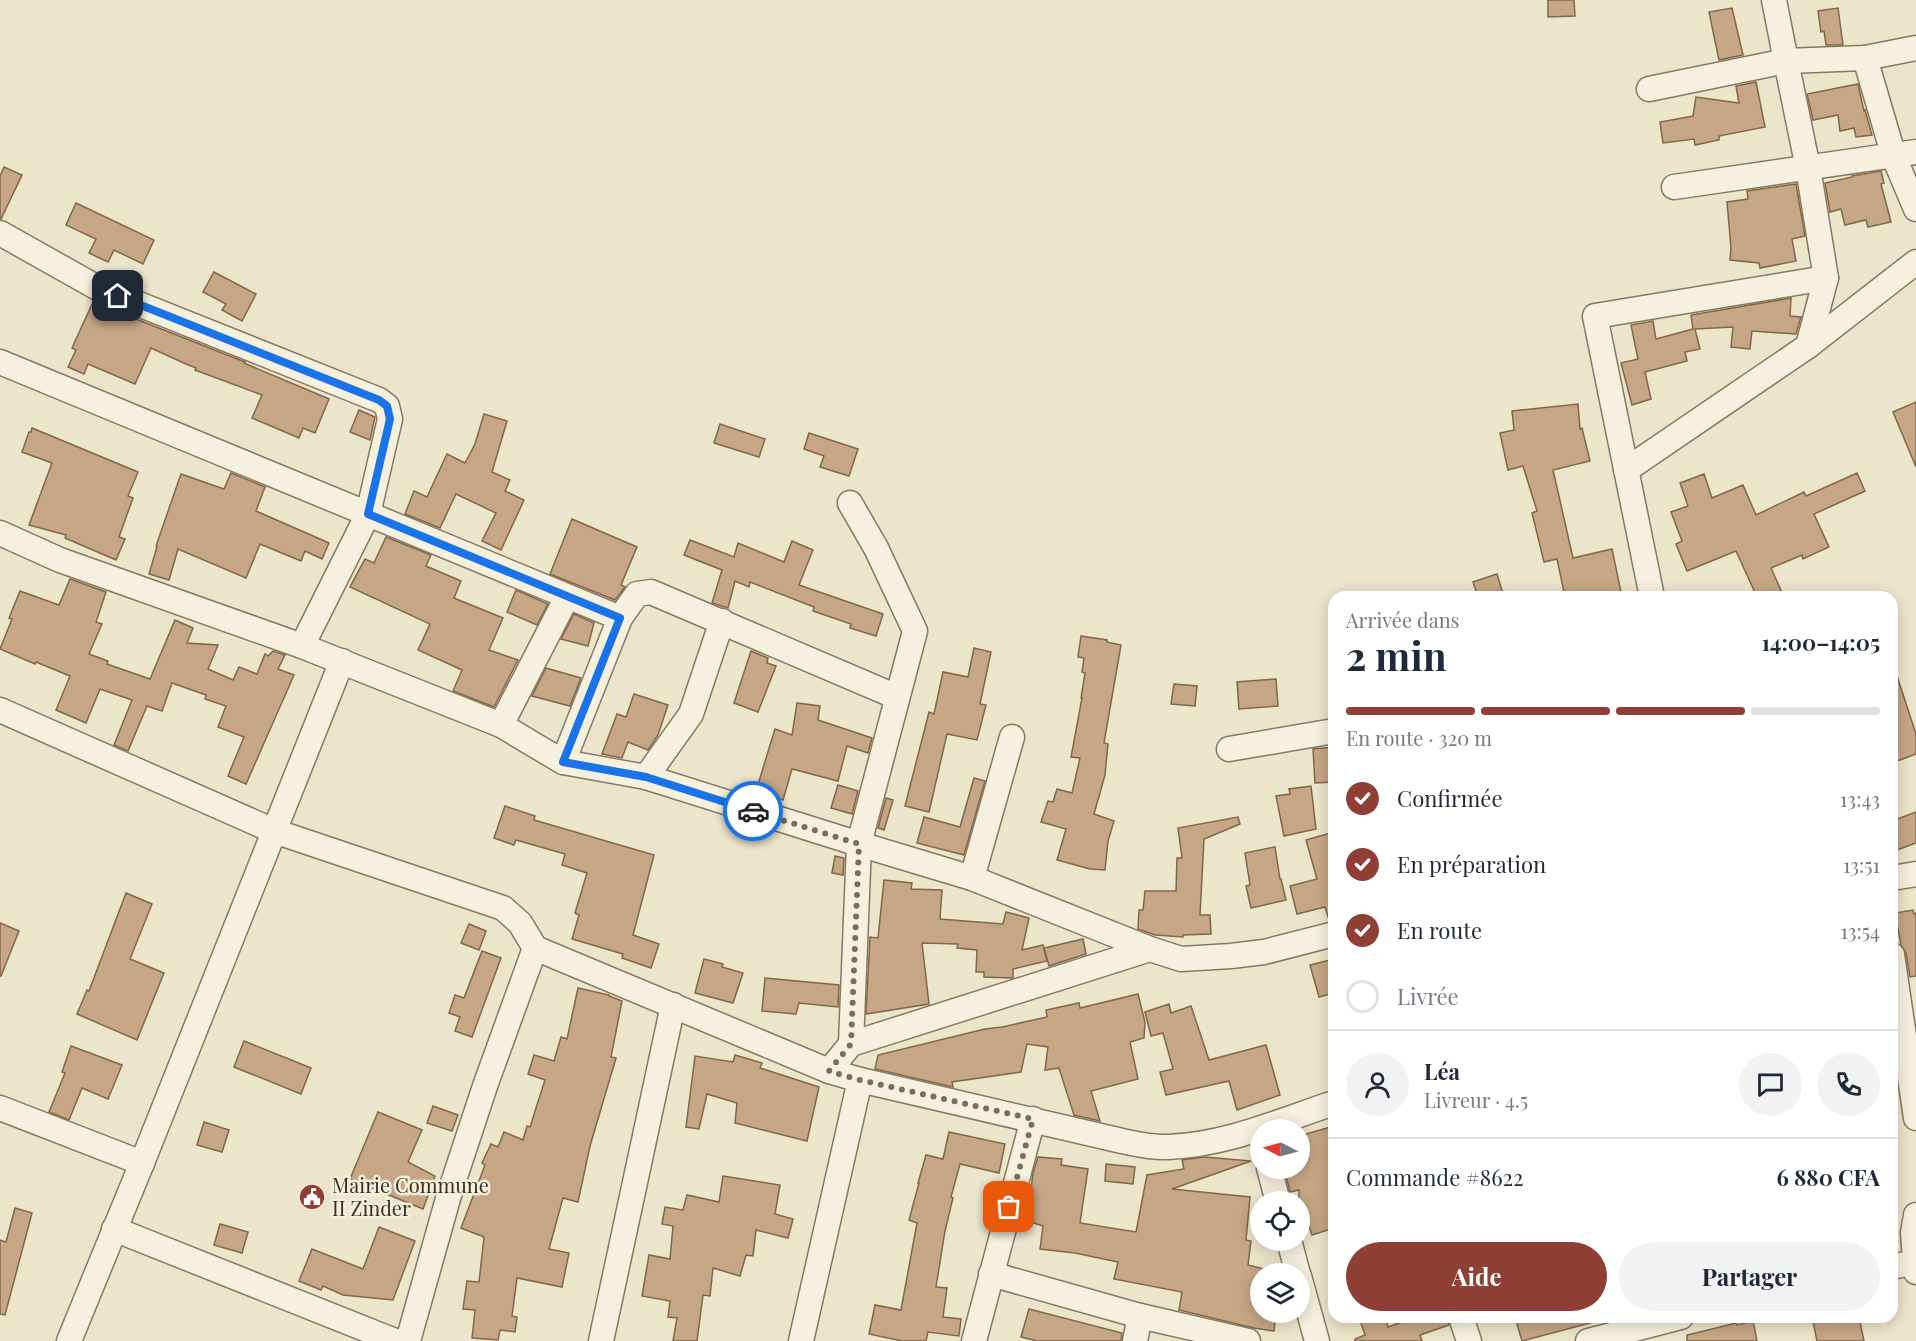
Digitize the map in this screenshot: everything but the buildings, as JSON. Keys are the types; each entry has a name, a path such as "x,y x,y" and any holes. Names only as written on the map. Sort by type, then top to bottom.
{"street":[{"path":"1774,0 1808,168 1826,278 1808,346"},
{"path":"1649,89 1786,61 1865,58 1916,48"},
{"path":"1865,58 1905,154 1916,210"},
{"path":"1674,187 1905,154"},
{"path":"0,233 96,287 379,400 387,406 390,419 368,514 302,645"},
{"path":"1626,470 1808,346 1916,262"},
{"path":"1651,591 1595,316 1826,278"},
{"path":"0,362 620,618"},
{"path":"850,503 876,548 915,631 859,844 851,1044"},
{"path":"0,533 60,560 302,645 501,725 563,762 646,777 972,878 1150,949 1181,959 1264,952 1328,936"},
{"path":"563,762 620,618 637,594 651,592 897,697"},
{"path":"501,725 567,597"},
{"path":"646,777 691,714 722,621"},
{"path":"69,1341 342,662"},
{"path":"0,710 274,831 503,908 520,922 535,948 829,1071 1122,1141 1166,1147 1250,1134"},
{"path":"1229,749 1328,732"},
{"path":"972,878 1012,737"},
{"path":"1898,877 1916,874"},
{"path":"408,1341 449,1194 535,948"},
{"path":"829,1071 851,1044 1150,949"},
{"path":"1898,973 1907,1000 1916,1118"},
{"path":"601,1341 673,1005"},
{"path":"801,1341 860,1080"},
{"path":"1294,1119 1328,1105"},
{"path":"0,1108 142,1163"},
{"path":"974,1341 1033,1119"},
{"path":"1898,1267 1916,1267 1913,1233 1916,1215"},
{"path":"114,1229 395,1341"},
{"path":"991,1274 1140,1316 1248,1341"},
{"path":"1310,1315 1317,1341"},
{"path":"1135,1341 1140,1316"},
{"path":"1463,1323 1469,1341"},
{"path":"1588,1341 1662,1323"}],"way so far":[{"path":"753,811 859,844 851,1044 829,1071 1033,1119 1009,1207"}],"place":[{"name":"Mairie Commune II Zinder","path":"312,1197"}],"route":[{"path":"118,296 379,400 387,406 390,419 368,514 620,618 563,762 646,777 753,811"}]}
